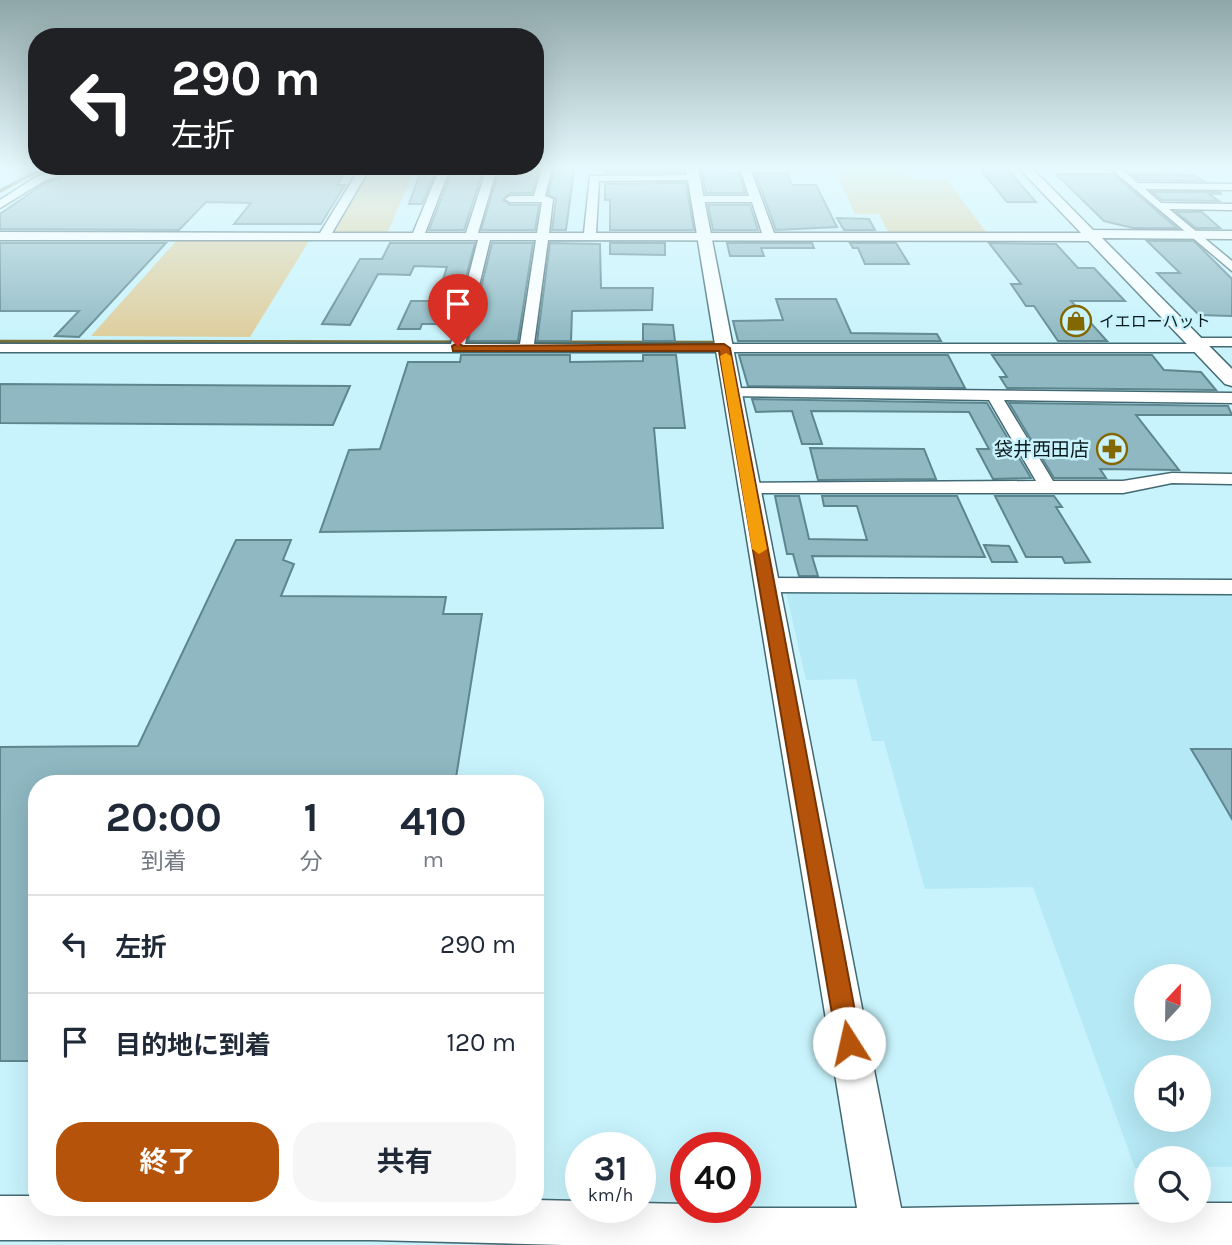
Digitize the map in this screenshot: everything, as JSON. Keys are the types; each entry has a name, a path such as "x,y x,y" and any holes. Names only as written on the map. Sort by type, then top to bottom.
{"street":[{"path":"324,236 330,226"},
{"path":"418,236 422,226"},
{"path":"458,344 480,226"},
{"path":"526,345 543,226"},
{"path":"590,236 591,226"},
{"path":"702,226 883,1231"},
{"path":"766,226 769,236"},
{"path":"1082,226 1232,380"},
{"path":"1182,226 1232,268"},
{"path":"0,236 1232,234"},
{"path":"0,348 458,344 724,348 1199,345 1232,342"},
{"path":"732,393 1232,398"},
{"path":"994,396 1048,487"},
{"path":"748,487 1123,487 1172,478 1232,479"},
{"path":"766,585 1232,587"},
{"path":"0,1218 370,1232 883,1231 1232,1225"}],"shaded area":[{"path":"338,226 390,226 386,236 334,233"},
{"path":"885,226 982,226 986,232 888,232"},
{"path":"177,240 309,241 250,337 91,336"},
{"path":"786,592 1232,592 1232,1167 1211,1167 1211,1146 1134,1146 1134,1165 1033,887 925,889 884,741 872,741 856,679 806,680"}],"building":[{"path":"0,226 183,226 179,230 0,229"},
{"path":"431,226 465,226 464,230 429,230"},
{"path":"482,226 536,226 535,230 481,230"},
{"path":"553,226 567,226 566,230 552,230"},
{"path":"610,226 693,226 694,230 610,230"},
{"path":"712,226 757,226 758,230 713,230"},
{"path":"775,226 837,227 776,230"},
{"path":"842,226 873,226 875,230 844,230"},
{"path":"1125,226 1177,228 1133,228"},
{"path":"1194,226 1220,228 1196,228"},
{"path":"1147,241 1193,241 1199,246 1232,279 1232,316 1199,315 1157,273 1180,273"},
{"path":"0,243 166,243 79,337 55,336 79,311 0,311"},
{"path":"390,243 475,243 454,324 422,324 420,329 398,329 411,301 436,301 447,267 414,266 410,275 378,274 350,325 322,324 360,259 382,259"},
{"path":"492,243 533,243 518,341 468,341"},
{"path":"550,243 600,244 601,288 653,288 652,310 572,311 571,341 537,341"},
{"path":"610,243 665,243 665,255 610,254"},
{"path":"727,243 812,243 814,248 761,248 764,256 730,256"},
{"path":"850,243 896,243 909,264 865,264 858,248 853,248"},
{"path":"989,243 1056,244 1078,268 1094,268 1125,301 1071,301 1107,341 1058,341 1034,306 1026,306 1011,284 1021,284"},
{"path":"776,299 836,299 851,333 937,334 941,341 738,341 733,321 783,320"},
{"path":"643,324 673,325 675,341 643,341"},
{"path":"461,355 570,355 570,362 643,361 643,355 676,355 685,428 654,428 663,528 320,532 349,450 380,449 408,362 460,362"},
{"path":"739,355 948,355 965,388 748,386"},
{"path":"992,355 1152,355 1164,370 1201,372 1216,390 1007,388 1000,377 1007,377"},
{"path":"0,384 350,386 333,425 0,423"},
{"path":"752,399 987,403 1031,478 993,479 977,449 989,449 969,412 811,411 822,444 802,444 792,411 756,412"},
{"path":"1009,403 1228,406 1232,415 1136,415 1179,470 1100,469 1106,478 1054,478"},
{"path":"810,448 924,449 936,479 818,480"},
{"path":"775,496 799,496 809,539 867,540 857,506 824,506 822,496 957,496 985,557 812,556 818,576 799,576 793,554 787,554"},
{"path":"995,496 1054,496 1062,507 1056,507 1090,562 1065,563 1062,557 1026,557"},
{"path":"236,540 291,540 283,560 294,564 281,596 446,597 443,614 482,614 456,775 28,775 28,1061 0,1061 0,747 138,746"},
{"path":"984,545 1009,546 1017,562 992,562"},
{"path":"1191,749 1232,749 1232,819 1202,767"}],"waterway":[{"path":"0,342 719,343"}],"slow traffic":[{"path":"726,356 759,549"}],"place":[{"name":"イエローハット","path":"1076,321"},
{"name":"袋井西田店","path":"1112,449"}],"route":[{"path":"458,346 457,349 724,348 849,1043"}]}
